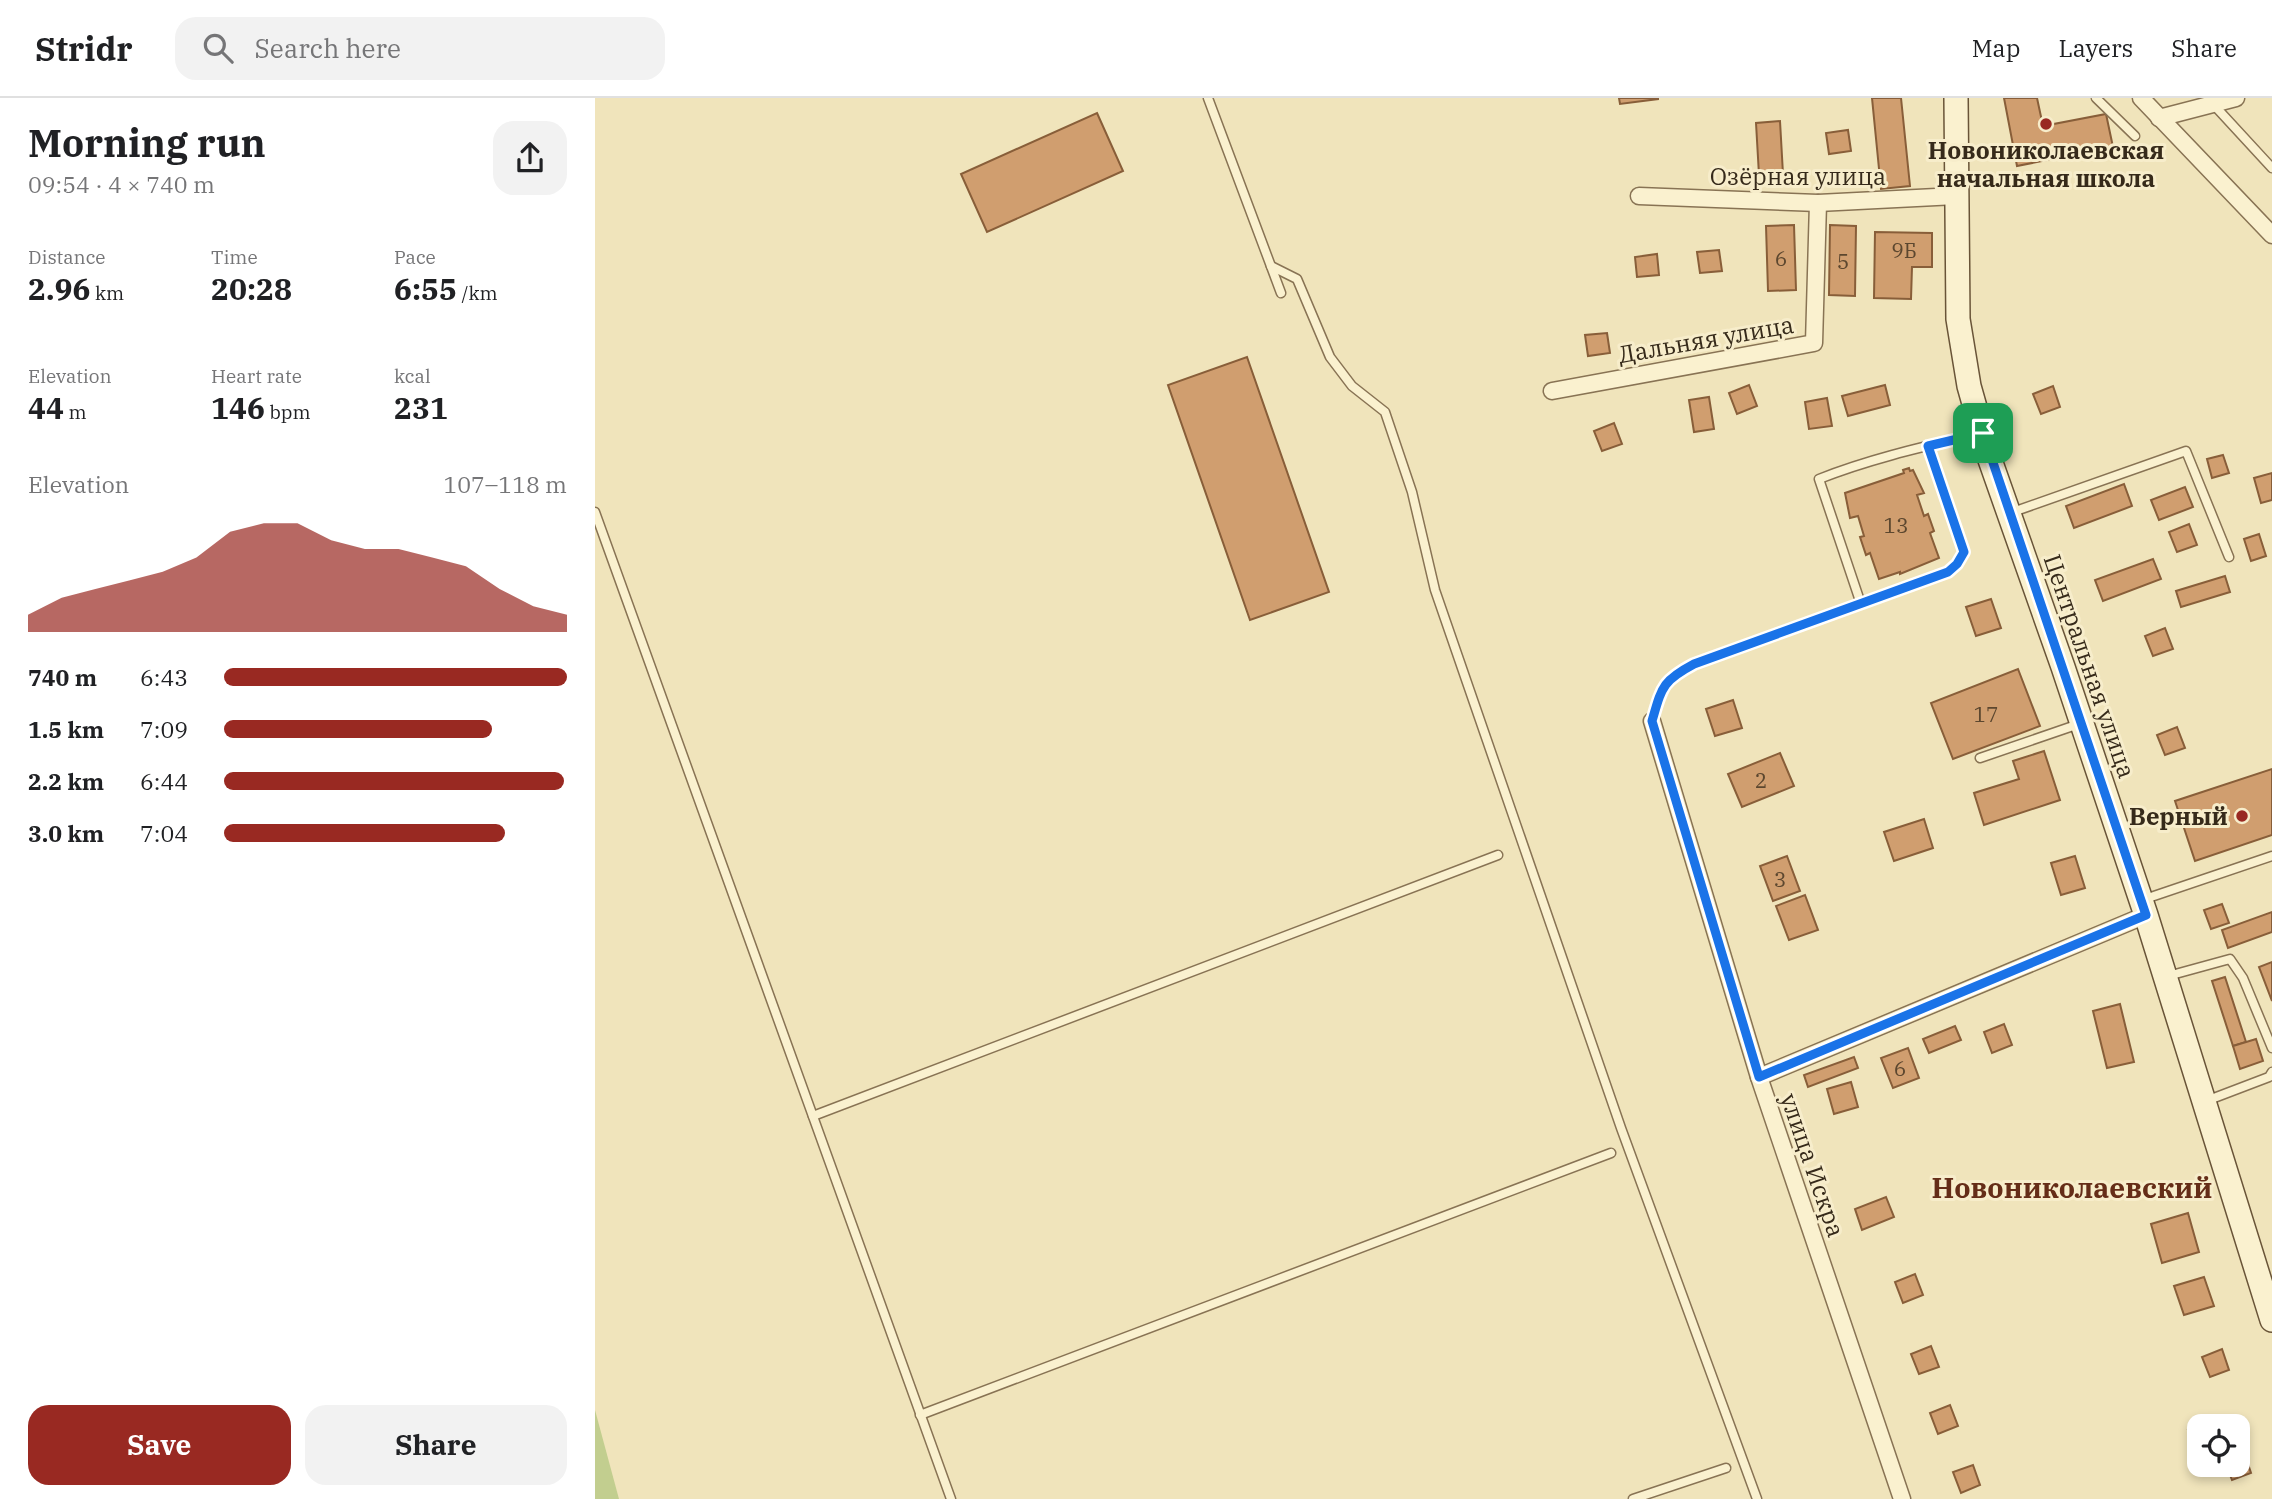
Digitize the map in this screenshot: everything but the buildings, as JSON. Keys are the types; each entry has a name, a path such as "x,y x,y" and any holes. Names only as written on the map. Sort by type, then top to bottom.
{"main road":[{"name":"Центральная улица","path":"1956,98 1958,319 1969,386 2144,907 2272,1320"}],"street":[{"path":"2141,98 2272,235"},
{"path":"2159,118 2236,98"},
{"name":"Озёрная улица","path":"1639,196 1818,202 1956,196"},
{"name":"Дальняя улица","path":"1552,391 1814,343 1818,202"},
{"name":"улица Искра","path":"1652,721 1759,1077 1902,1499"},
{"path":"1759,1077 2144,907"}],"lane":[{"path":"1208,98 1281,293"},
{"path":"2096,98 2135,136"},
{"path":"2213,104 2272,169"},
{"path":"1271,266 1297,279 1330,357 1352,386 1385,412 1412,492 1435,590 1621,1128 1758,1499"},
{"path":"1861,604 1818,479 1859,463 1983,433"},
{"path":"1652,721 1660,692 1670,677 1694,664 1948,572 1957,564 1964,552 1928,446"},
{"path":"2010,513 2186,451 2229,557"},
{"path":"595,512 951,1499"},
{"path":"1980,758 2082,723"},
{"path":"813,1116 1498,855"},
{"path":"2144,907 2272,856"},
{"path":"2165,977 2229,959 2243,978 2272,1048"},
{"path":"2204,1101 2269,1077 2272,1072"},
{"path":"921,1415 1611,1153"},
{"path":"1633,1499 1726,1468"}],"green space":[{"path":"595,1410 619,1499 595,1499"}],"place":[{"name":"Новониколаевская начальная школа","path":"2046,124"},
{"name":"Верный","path":"2242,816"}],"district":[{"name":"Новониколаевский","path":"2072,1187"}],"route":[{"path":"1983,433 2146,915 1759,1077 1652,721 1660,692 1670,677 1694,664 1948,572 1964,552 1928,446 1983,433"}]}
